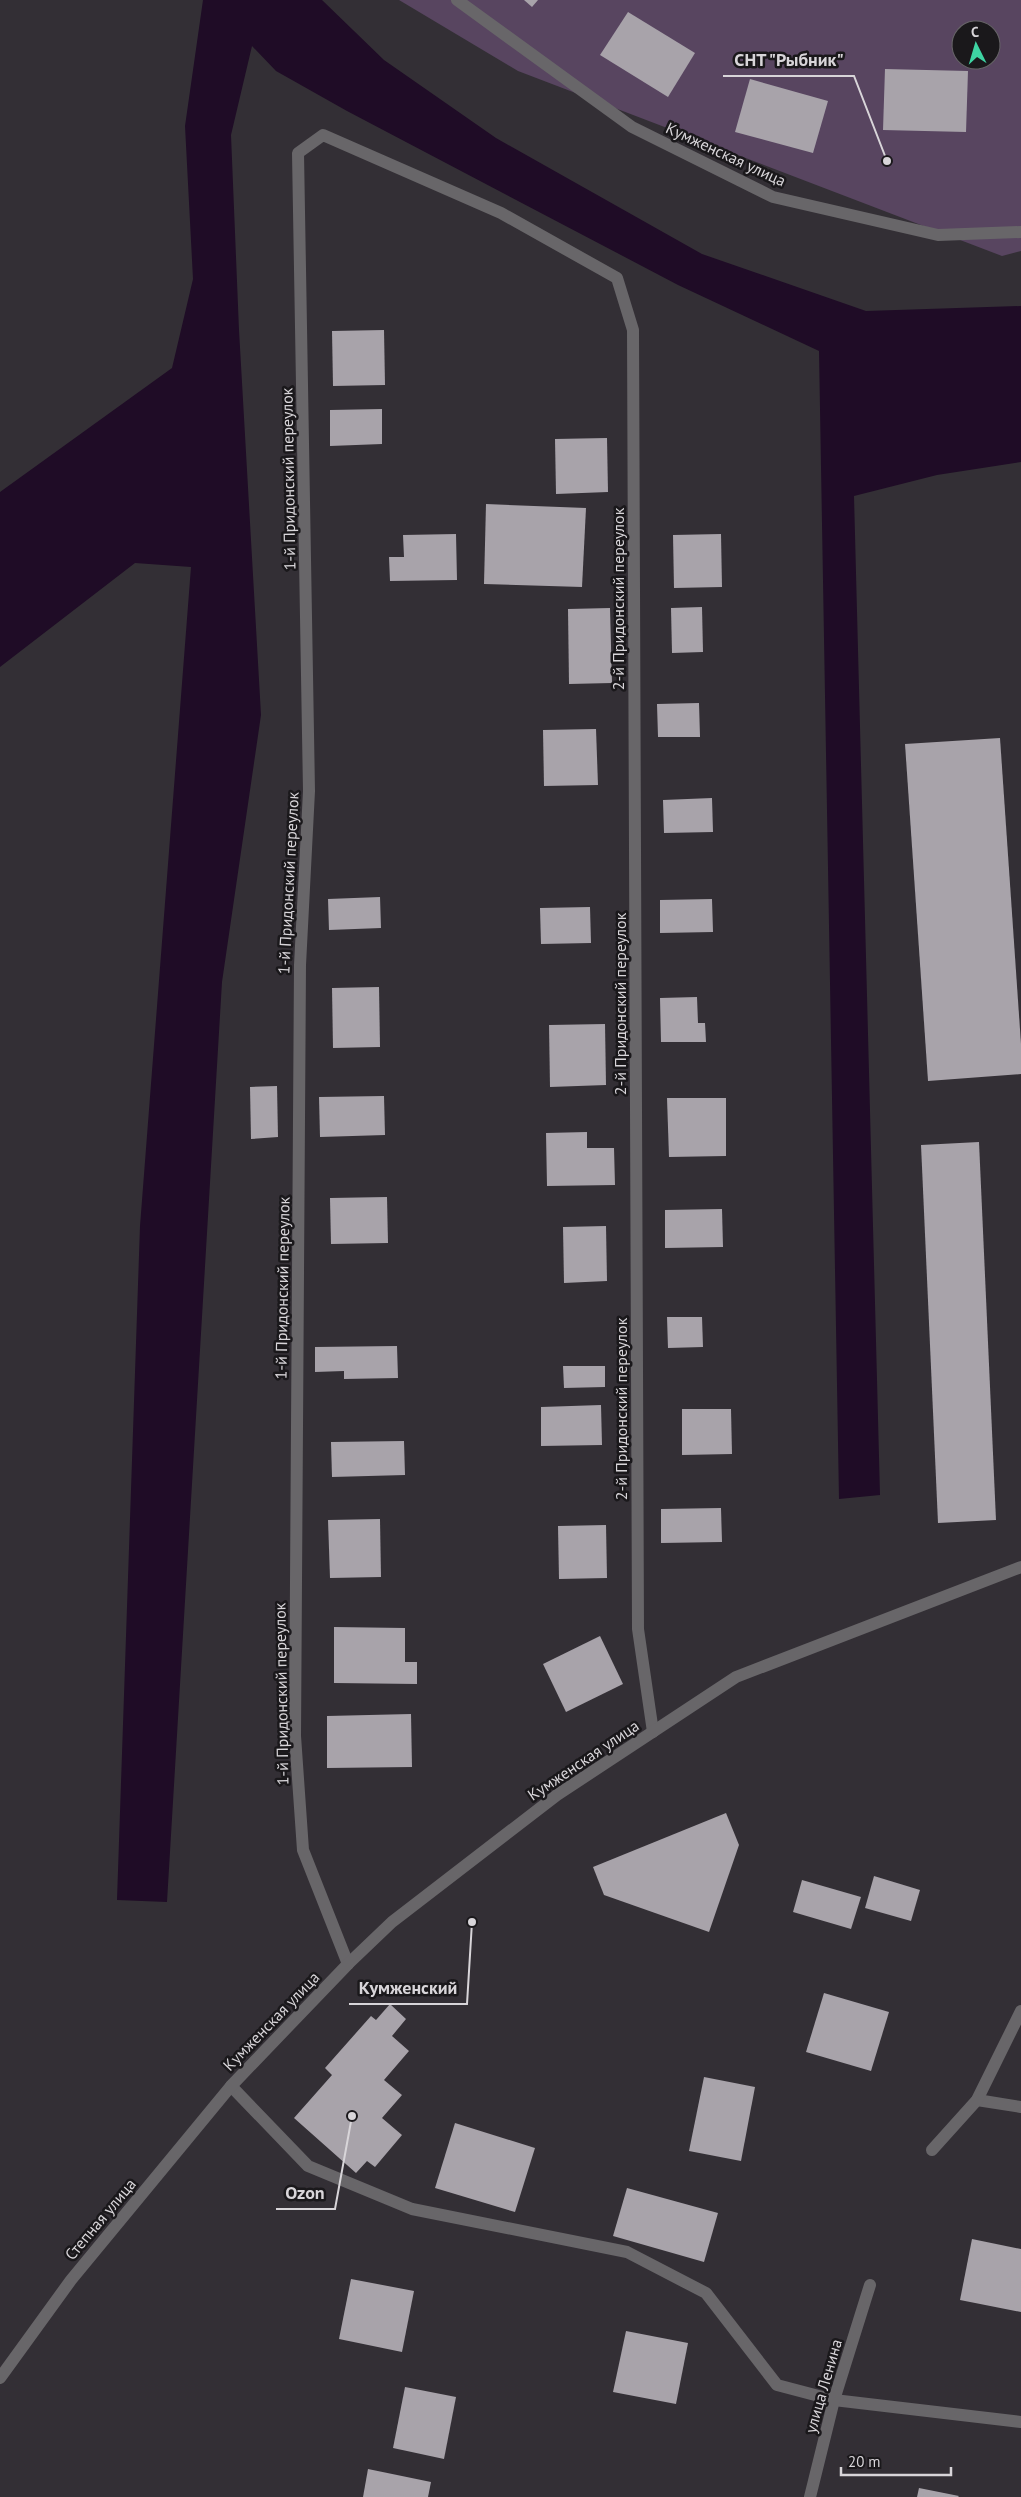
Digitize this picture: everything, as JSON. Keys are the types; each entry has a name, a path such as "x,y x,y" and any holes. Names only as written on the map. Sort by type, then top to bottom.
{"street":[{"name":"Кумженская улица","path":"457,0 632,127 773,197 938,236 1021,232"},
{"name":"1-й Придонский переулок","path":"348,1964 303,1850 295,1736 300,965 309,791 298,153 323,135 501,213 617,278"},
{"name":"2-й Придонский переулок","path":"617,278 633,330 638,1629 653,1732"},
{"name":"Кумженская улица","path":"231,2086 348,1964 392,1922 557,1795 736,1677 1021,1567"},
{"path":"932,2150 978,2100 1021,2011"},
{"name":"Степная улица","path":"0,2378 70,2280 231,2086"},
{"path":"231,2086 308,2166 412,2209 627,2252 706,2293 777,2385 834,2400 1021,2422"},
{"path":"978,2100 1021,2107"},
{"name":"улица Ленина","path":"810,2497 834,2400 870,2285"}],"shaded area":[{"path":"203,0 322,0 384,60 496,138 702,254 866,311 1021,306 1021,462 937,475 854,496 880,1495 839,1499 819,351 678,285 347,111 276,71 252,46 231,135 239,330 261,715 222,982 167,1902 117,1900 140,1226 191,567 135,563 0,667 0,492 172,368 193,279 185,126"},
{"path":"399,0 1021,0 1021,251 1002,256 518,71"}],"building":[{"path":"524,0 538,0 532,7"},
{"path":"628,12 695,53 668,97 600,55"},
{"path":"885,69 968,71 966,132 883,130"},
{"path":"750,79 828,101 813,153 735,132"},
{"path":"384,330 385,385 333,386 332,331"},
{"path":"382,409 382,444 330,446 330,410"},
{"path":"607,438 608,492 556,494 555,439"},
{"path":"486,504 586,508 582,587 484,584"},
{"path":"456,534 457,580 390,581 389,557 404,557 403,535"},
{"path":"721,534 722,587 674,588 673,535"},
{"path":"702,607 703,652 672,653 671,608"},
{"path":"610,608 612,683 569,684 568,609"},
{"path":"699,703 700,737 658,737 657,704"},
{"path":"596,729 598,785 544,786 543,730"},
{"path":"1000,738 1021,1044 1021,1074 928,1081 905,744"},
{"path":"712,798 713,832 664,833 663,800"},
{"path":"380,897 381,928 329,930 328,899"},
{"path":"712,899 713,932 660,933 660,900"},
{"path":"590,907 591,943 541,944 540,908"},
{"path":"379,987 380,1047 333,1048 332,988"},
{"path":"697,997 698,1023 705,1023 706,1042 661,1042 660,998"},
{"path":"605,1024 606,1085 550,1087 549,1025"},
{"path":"277,1086 278,1137 251,1139 250,1087"},
{"path":"384,1096 385,1135 320,1137 319,1097"},
{"path":"667,1098 726,1098 726,1156 669,1157"},
{"path":"587,1132 587,1148 614,1148 615,1185 547,1186 546,1133"},
{"path":"979,1142 996,1520 938,1523 921,1145"},
{"path":"387,1197 388,1243 331,1244 330,1198"},
{"path":"722,1209 723,1247 665,1248 665,1210"},
{"path":"606,1226 607,1281 564,1283 563,1227"},
{"path":"667,1317 702,1317 703,1347 668,1348"},
{"path":"397,1346 398,1378 344,1379 344,1371 315,1372 315,1347"},
{"path":"563,1366 605,1366 605,1387 564,1388"},
{"path":"601,1405 602,1445 541,1446 541,1407"},
{"path":"682,1409 731,1409 732,1454 682,1455"},
{"path":"404,1441 405,1475 332,1477 331,1442"},
{"path":"721,1508 722,1542 661,1543 661,1509"},
{"path":"380,1519 381,1577 330,1578 328,1520"},
{"path":"606,1525 607,1578 559,1579 558,1526"},
{"path":"334,1627 405,1628 405,1662 417,1662 417,1684 334,1683"},
{"path":"600,1636 623,1684 566,1712 543,1664"},
{"path":"411,1714 412,1767 327,1768 327,1716"},
{"path":"726,1813 739,1845 709,1932 604,1895 593,1867"},
{"path":"874,1876 920,1890 911,1921 865,1908"},
{"path":"802,1880 861,1897 851,1929 793,1912"},
{"path":"824,1993 889,2012 871,2071 806,2052"},
{"path":"390,2004 406,2019 392,2036 409,2051 384,2080 402,2095 382,2118 402,2135 375,2167 367,2161 356,2173 294,2118 332,2075 325,2068 371,2016 376,2020"},
{"path":"704,2077 755,2087 741,2161 689,2151"},
{"path":"455,2123 535,2148 515,2212 435,2188"},
{"path":"627,2188 718,2213 704,2262 613,2236"},
{"path":"972,2239 1021,2249 1021,2312 960,2300"},
{"path":"351,2279 414,2291 402,2352 339,2339"},
{"path":"626,2331 688,2343 676,2404 613,2392"},
{"path":"405,2387 456,2397 444,2459 393,2448"},
{"path":"368,2469 431,2482 428,2497 363,2497"},
{"path":"919,2488 959,2496 917,2497"}],"place":[{"name":"СНТ \"Рыбник\"","path":"887,161"},
{"name":"Кумженский","path":"472,1922"},
{"name":"Ozon","path":"352,2116"}]}
